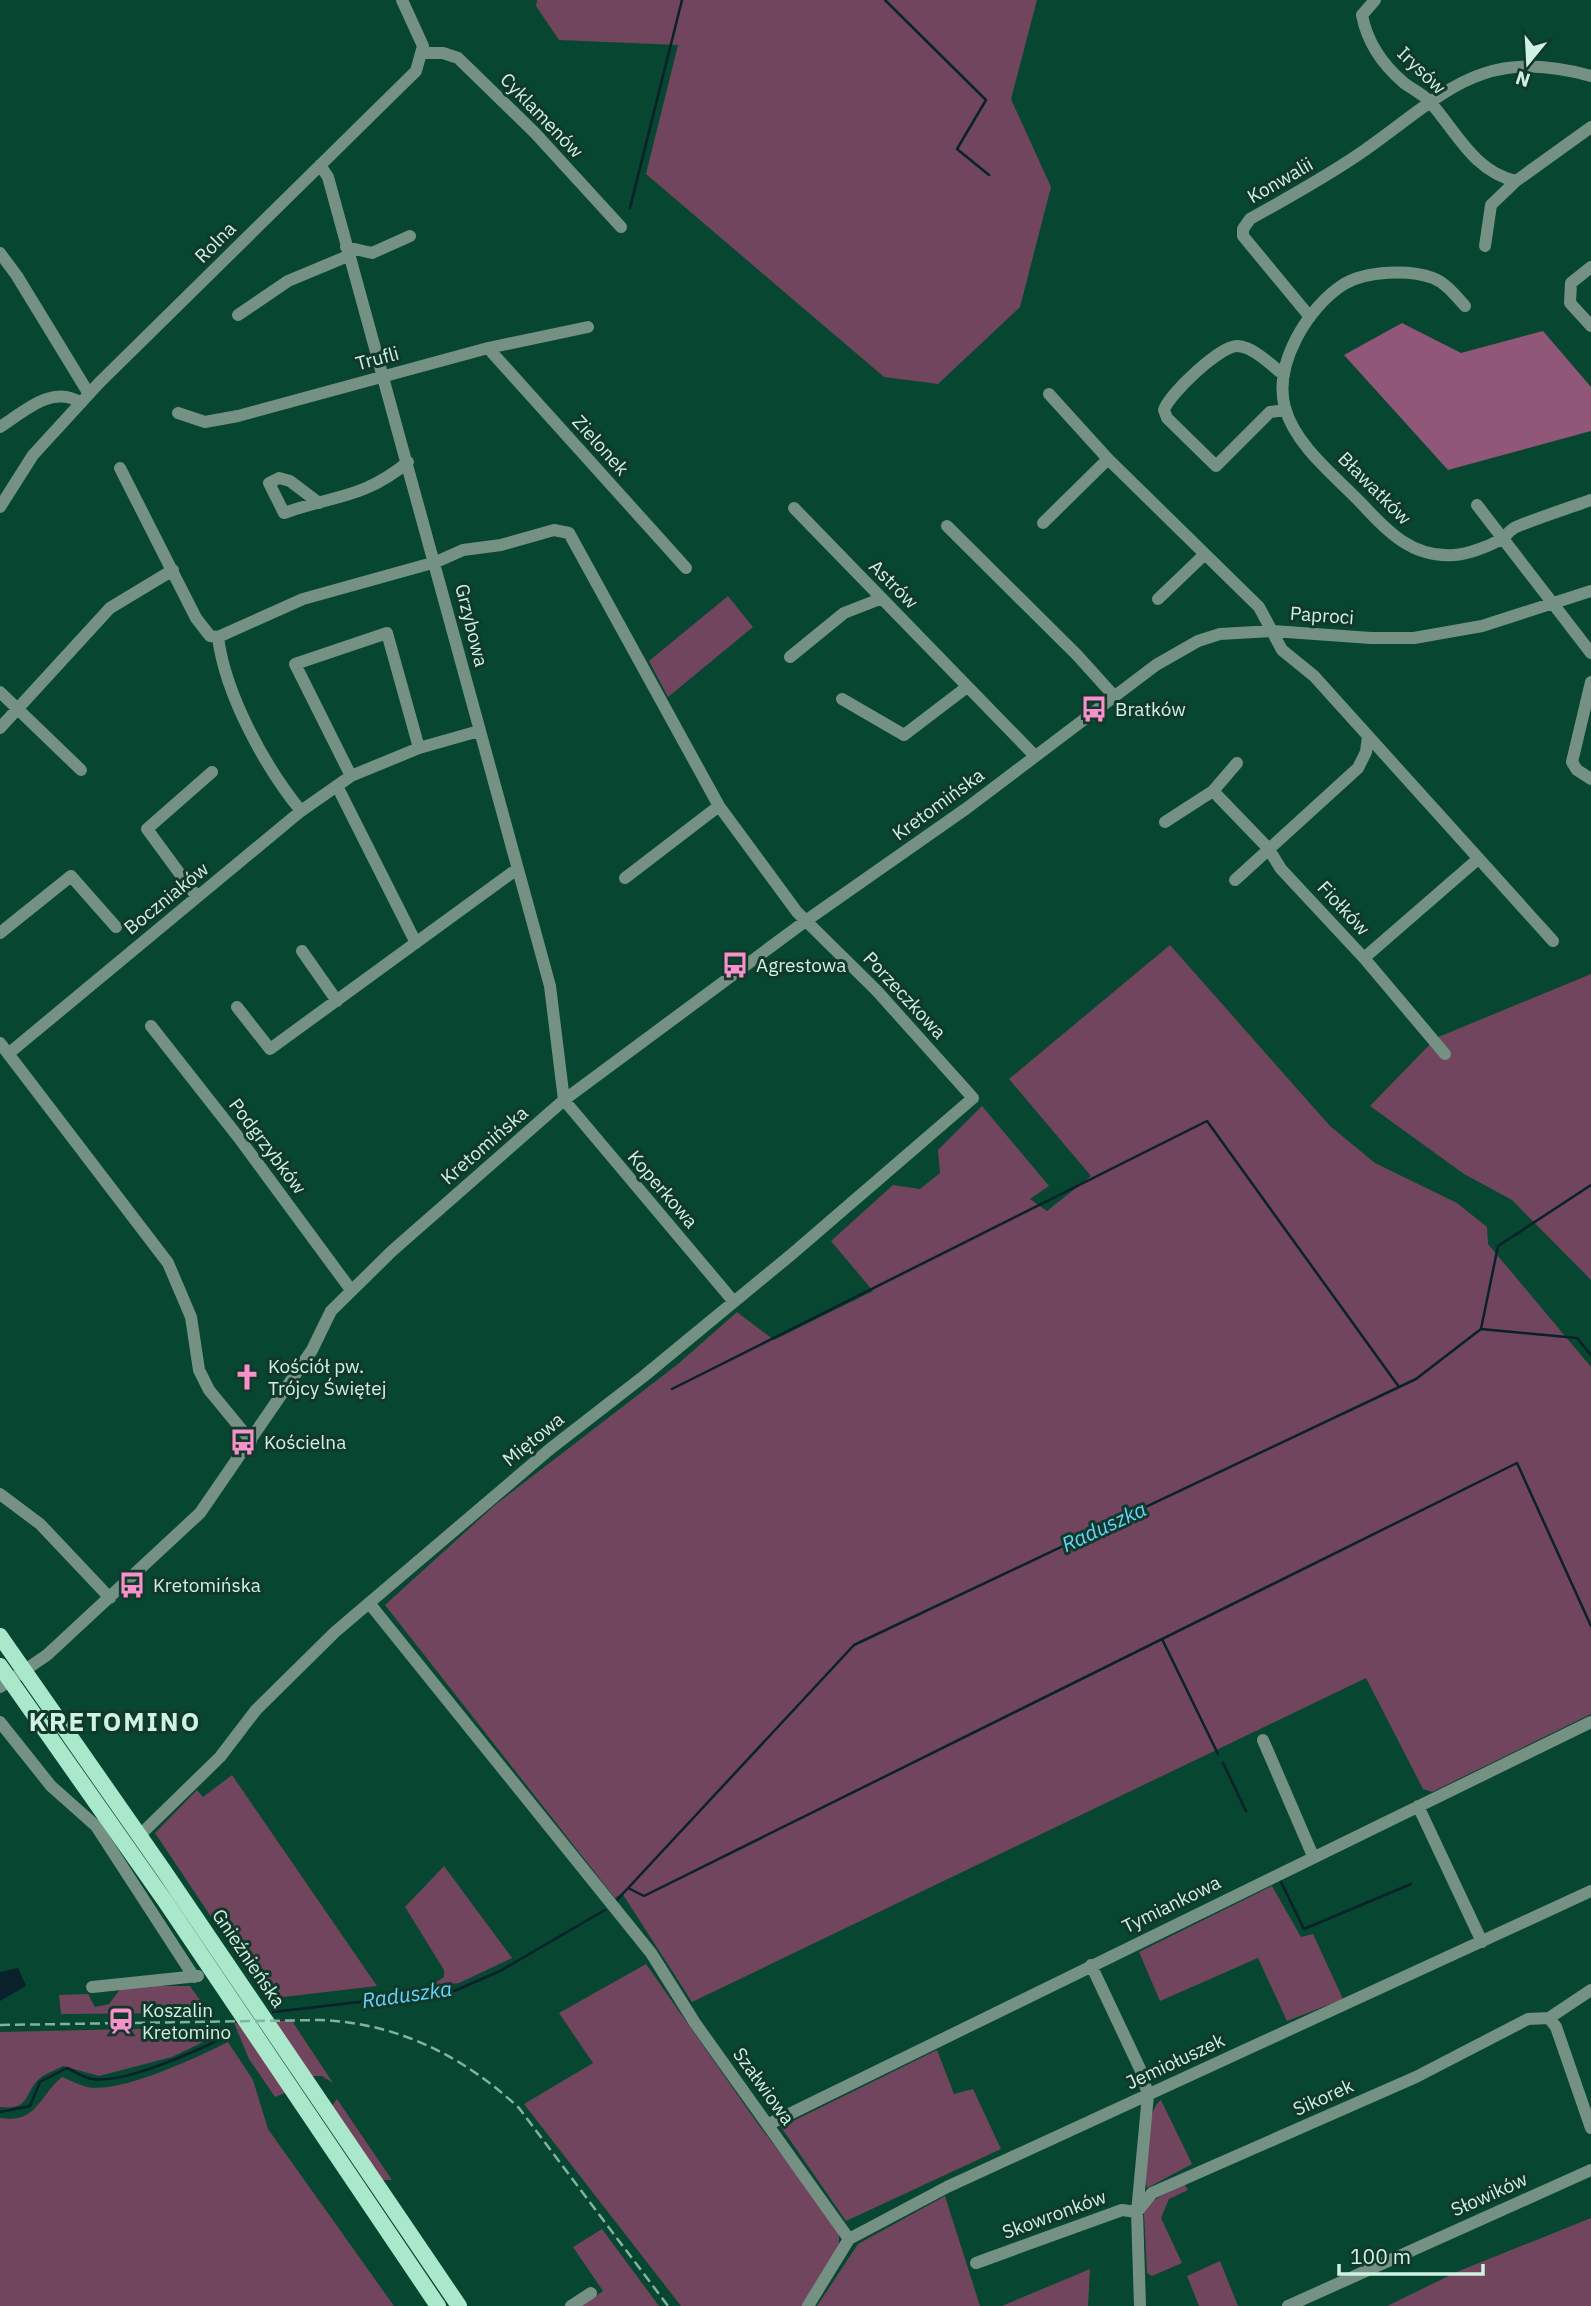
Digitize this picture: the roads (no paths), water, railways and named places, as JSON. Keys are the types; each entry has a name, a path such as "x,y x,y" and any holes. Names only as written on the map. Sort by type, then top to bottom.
{"main road":[{"name":"Gnieźnieńska","path":"0,1636 140,1835 459,2306"},
{"name":"Gnieźnieńska","path":"0,1666 5,1683 212,1970 438,2306"}],"street":[{"path":"402,0 419,31 423,53"},
{"name":"Irysów","path":"1375,0 1363,15 1366,36 1390,70 1429,100 1459,142 1478,160 1503,178 1516,181"},
{"name":"Rolna","path":"0,507 33,455 85,398 411,78 423,53"},
{"name":"Cyklamenów","path":"423,53 458,58 535,133 621,227"},
{"path":"1429,100 1463,81 1512,68 1556,68 1591,76"},
{"name":"Konwalii","path":"1310,317 1248,244 1243,236 1245,223 1334,171 1429,100"},
{"path":"1485,246 1491,205 1516,181 1591,127"},
{"name":"Grzybowa","path":"320,165 328,177 384,376 550,986 564,1100"},
{"path":"354,274 363,257 410,236"},
{"path":"238,315 288,281 347,251 372,253"},
{"path":"0,253 17,276 85,398"},
{"path":"1591,267 1571,283 1570,303 1591,327"},
{"name":"Bławatków","path":"1465,306 1444,284 1432,278 1397,273 1362,278 1343,285 1310,317 1293,347 1284,375 1286,410 1300,438 1390,534 1407,545 1433,555 1457,555 1502,540 1512,528 1591,500"},
{"name":"Trufli","path":"178,413 205,422 238,416 488,348 588,327"},
{"path":"1284,375 1247,349 1236,346 1224,350 1192,377 1169,398 1164,410 1167,418 1216,466 1270,412 1286,410"},
{"name":"Zielonek","path":"488,348 686,568"},
{"path":"1049,394 1108,459 1259,607 1282,650 1314,676 1553,941"},
{"path":"0,426 50,396 85,398"},
{"path":"1043,523 1108,459"},
{"path":"319,503 361,492 386,480 408,462"},
{"path":"120,468 196,618 214,636 224,669 275,780 301,811"},
{"path":"1477,505 1591,653"},
{"name":"Astrów","path":"794,508 1035,756"},
{"path":"947,526 1077,655 1114,696"},
{"path":"214,636 303,599 436,562 463,550 501,545 554,530 569,533 719,806 797,912 807,920"},
{"path":"1158,599 1205,554"},
{"path":"0,728 110,608 173,570"},
{"name":"Paproci","path":"1071,728 1156,666 1198,641 1220,634 1273,631 1371,638 1414,638 1482,626 1591,592"},
{"path":"790,657 844,613 880,599"},
{"path":"351,776 295,664 387,633 419,748"},
{"path":"1591,682 1572,762 1577,770 1591,779"},
{"path":"842,699 904,735 967,687"},
{"path":"0,692 81,770"},
{"name":"Kretomińska","path":"5,1683 26,1672 110,1598 195,1517 251,1441 312,1350 331,1311 351,1290 564,1100 807,920 957,815 1071,728"},
{"name":"Boczniaków","path":"8,1054 301,811 338,788 351,776 419,748 479,731"},
{"path":"1235,880 1358,768 1366,752 1368,736"},
{"path":"1165,822 1213,791 1237,763"},
{"path":"197,897 146,829 212,772"},
{"path":"338,788 416,943"},
{"name":"Fiołków","path":"1213,791 1268,848 1281,869 1364,958 1445,1054"},
{"path":"625,878 719,806"},
{"path":"1364,958 1478,859"},
{"path":"237,1007 270,1049 517,869"},
{"path":"0,933 71,876 116,927"},
{"name":"Porzeczkowa","path":"807,920 877,991 973,1098"},
{"path":"302,950 337,1001"},
{"name":"Podgrzybków","path":"151,1026 239,1138 351,1290"},
{"path":"0,1043 168,1263 191,1317 199,1370 208,1390 251,1441"},
{"name":"Miętowa","path":"140,1835 220,1757 256,1710 369,1603 531,1465 734,1301 973,1098"},
{"name":"Koperkowa","path":"564,1100 734,1301"},
{"path":"0,1494 46,1530 110,1598"},
{"name":"Szałwiowa","path":"369,1603 651,1953 695,2023 849,2239"},
{"path":"0,1722 51,1786 96,1826 194,1978"},
{"name":"Tymiankowa","path":"769,2124 1591,1722"},
{"path":"1263,1740 1313,1856"},
{"path":"1418,1806 1482,1941"},
{"name":"Jemiołuszek","path":"849,2239 947,2188 1591,1891"},
{"path":"1091,1965 1141,2071 1148,2095 1138,2171 1137,2212"},
{"path":"92,1987 194,1978 212,1970"},
{"path":"1591,1990 1549,2018 1556,2027 1591,2128"},
{"name":"Sikorek","path":"1137,2212 1152,2193 1416,2077 1528,2019 1549,2018"},
{"name":"Słowików","path":"1288,2306 1591,2170"},
{"name":"Skowronków","path":"976,2263 1122,2210 1137,2212 1140,2306"},
{"path":"808,2306 849,2239"},
{"path":"572,2306 591,2293"}],"water":[{"path":"18,1968 26,1986 0,2001 0,1972"}],"waterway":[{"path":"630,208 682,0"},
{"path":"885,0 986,100 957,149 989,175"},
{"path":"672,1389 1207,1121 1399,1387"},
{"name":"Raduszka","path":"617,1900 854,1645 1416,1379 1481,1329 1498,1246 1591,1185"},
{"path":"1481,1329 1577,1338 1591,1355"},
{"path":"630,1889 644,1896 1517,1463 1591,1626"},
{"path":"1162,1639 1218,1754"},
{"path":"1223,1763 1246,1811"},
{"path":"1280,1880 1304,1929 1411,1884"},
{"name":"Raduszka","path":"273,2012 454,1991 500,1971 605,1910"},
{"name":"Raduszka","path":"0,2112 30,2106 40,2082 67,2068 92,2079 122,2077 159,2066 223,2038"}],"railway":[{"path":"0,2025 320,2020 349,2023 402,2035 452,2058 498,2089 519,2108 668,2306"}],"place":[{"name":"Bratków","path":"1094,709"},
{"name":"Agrestowa","path":"735,965"},
{"name":"Kościół pw. Trójcy Świętej","path":"247,1377"},
{"name":"Kościelna","path":"243,1442"},
{"name":"Kretomińska","path":"132,1585"},
{"name":"Koszalin Kretomino","path":"121,2021"}],"district":[{"name":"KRETOMINO","path":"115,1722"}]}
